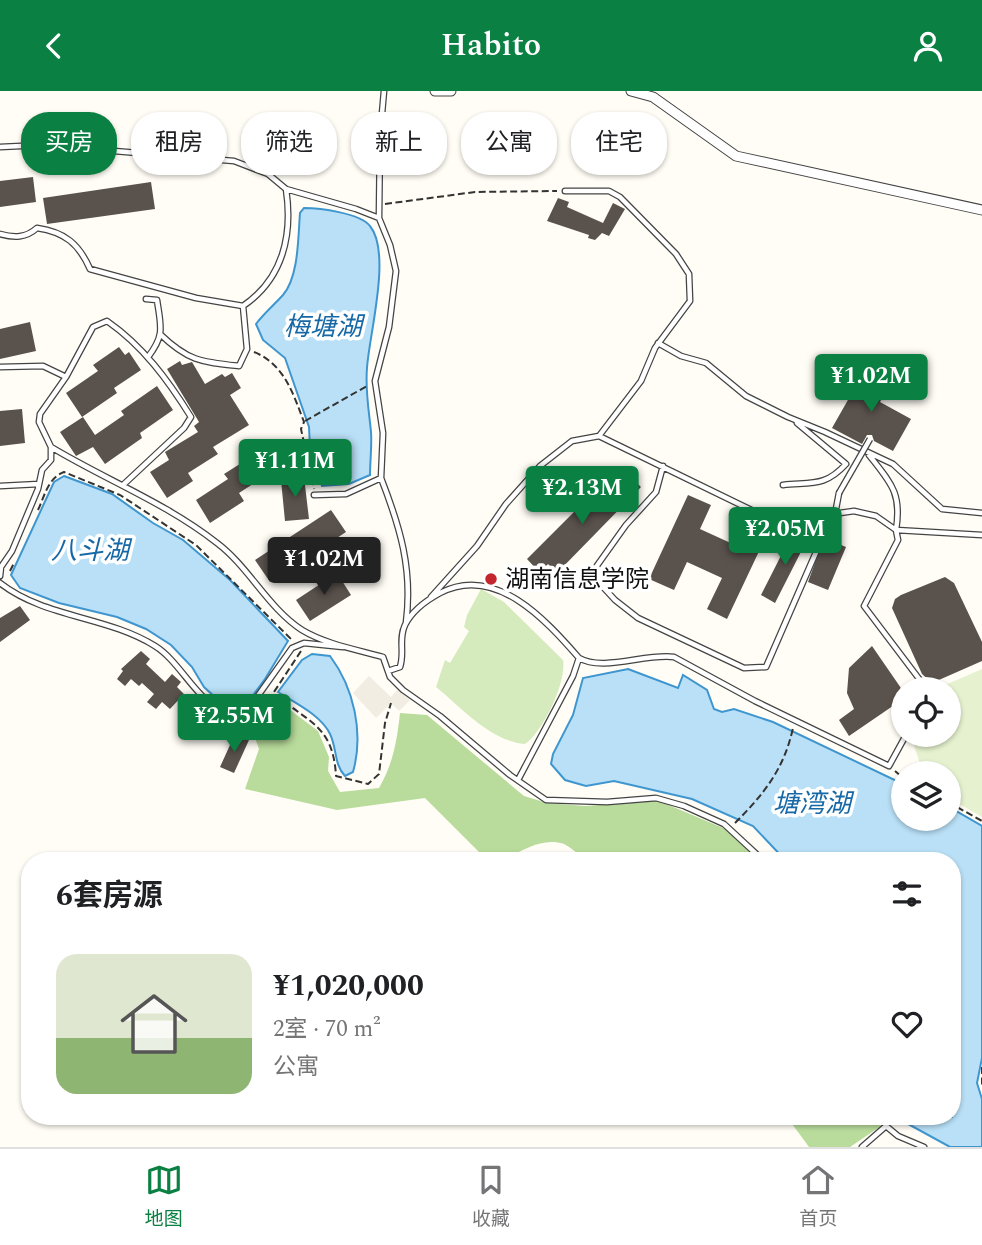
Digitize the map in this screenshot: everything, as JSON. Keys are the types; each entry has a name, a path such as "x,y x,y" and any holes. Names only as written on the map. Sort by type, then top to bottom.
{"street":[{"path":"435,91 451,91"},
{"path":"631,91 653,97 736,156 982,210"}],"lane":[{"path":"384,91 379,219 390,245 396,271 389,327 375,381 383,433 381,478 405,553 410,591 406,624 400,641 404,657 400,667 388,671"},
{"path":"0,147 42,145 234,161 268,174 286,189 356,209 379,219"},
{"path":"0,234 11,237 30,235 37,228 46,229 74,242 81,249 90,269 243,306 261,294 275,275 287,234 289,213 286,189"},
{"path":"565,191 609,191 620,197 676,254 689,274 690,300 658,343 641,381 599,436"},
{"path":"146,299 157,300 160,334 160,342 148,357"},
{"path":"160,334 175,348 199,362 239,366 247,349 243,306"},
{"path":"0,576 1,567 12,551 42,470 51,460 51,447 39,422 40,414 66,377 93,327 107,321 128,336 148,357 191,417 184,428 123,485"},
{"path":"658,343 681,356 706,363 746,396 892,464 942,509 982,513"},
{"path":"0,367 43,366 66,377"},
{"path":"783,485 819,483 833,478 846,464 794,420"},
{"path":"406,624 477,547 506,504 540,466 572,441 599,436 776,522 854,511 876,516 896,530 982,535"},
{"path":"835,514 839,493 870,439"},
{"path":"51,447 151,498 218,543 235,558 270,600 303,630 383,657 390,677 403,689 546,800 607,802 656,798 684,806 729,828 754,852"},
{"path":"868,452 888,479 900,506 896,530 898,540 864,606 918,677"},
{"path":"663,466 656,492 626,525 591,575 615,600 638,618 744,668 766,667 817,550 820,516"},
{"path":"314,495 346,494 381,478"},
{"path":"0,486 39,484"},
{"path":"0,583 18,597 142,638 170,656 197,693 220,711 236,715 245,714 292,648 304,643 351,647"},
{"path":"431,597 456,584 476,583 494,587 513,596 579,658 587,662 603,663 661,655 674,657 889,766 899,747"},
{"path":"518,780 573,676 579,658"},
{"path":"862,1147 886,1126 898,1136 924,1147"}],"path":[{"path":"379,205 475,192 565,191"},
{"path":"247,349 276,364 287,380 304,422"},
{"path":"314,495 301,429 304,422 375,381"},
{"path":"37,512 50,481 64,472 120,495 196,545 254,600 283,633 299,645 301,654 274,692 316,723 325,734 336,766 336,776 368,784 379,774 385,723 391,703"},
{"path":"10,571 15,560"},
{"path":"729,828 766,792 777,776 796,720"},
{"path":"961,809 982,821"},
{"path":"982,1067 982,1085"}],"green space":[{"path":"481,589 504,602 563,660 561,680 552,705 539,729 525,744 512,742 488,730 436,687 445,660 450,663 469,631 464,627 467,615"},
{"path":"982,669 982,817 961,805 961,761 919,761 915,747 961,747 961,678"},
{"path":"273,697 318,731 329,757 328,771 340,792 379,788 394,752 400,713 427,715 524,796 547,803 585,806 659,801 728,830 751,852 576,852 567,845 553,842 534,845 518,852 479,852 425,798 337,810 245,789 259,749 251,727"},
{"path":"793,1125 881,1126 850,1147 809,1147"}],"shaded area":[{"path":"369,676 391,697 397,690 410,700 399,711 391,703 376,718 353,693"}],"water":[{"name":"梅塘湖","path":"304,208 339,212 365,221 376,239 379,255 378,295 367,376 371,437 370,475 349,484 322,486 310,448 309,427 285,358 263,340 256,324 283,295 292,278 297,256 300,213"},
{"name":"八斗湖","path":"64,476 112,494 183,540 230,580 288,641 243,709 234,708 233,704 216,698 171,645 146,629 117,617 59,603 20,588 11,575 54,482"},
{"path":"312,654 330,656 351,696 357,727 356,757 353,772 345,776 339,767 326,727 307,710 278,692 302,660"},
{"name":"塘湾湖","path":"628,669 678,688 683,675 707,690 714,709 722,712 734,709 773,722 891,778 891,831 961,831 961,814 982,826 982,1058 977,1083 982,1099 982,1147 950,1147 910,1125 961,1125 961,852 778,852 753,826 692,799 614,781 586,786 565,780 551,764 553,754 573,715 583,678"}],"building":[{"path":"33,177 36,202 0,207 0,181"},
{"path":"151,182 155,209 47,224 43,198"},
{"path":"558,198 569,202 567,207 603,223 613,203 625,209 609,236 602,233 595,240 588,238 589,235 547,221"},
{"path":"30,322 36,351 0,359 0,329"},
{"path":"119,347 125,355 129,352 141,370 114,388 117,393 82,417 66,393 98,371 93,365"},
{"path":"180,361 182,365 192,362 205,384 222,374 225,377 232,373 241,388 230,395 249,425 213,447 218,454 188,473 193,481 167,498 150,472 169,460 165,452 198,432 194,426 199,422 167,369"},
{"path":"865,370 890,384 880,402 911,419 893,451 874,441 872,435 867,435 862,444 832,428"},
{"path":"157,386 173,410 140,433 142,438 105,464 93,447 76,456 60,432 83,417 95,435 124,415 121,411"},
{"path":"22,409 25,443 0,446 0,411"},
{"path":"268,446 281,466 239,493 244,501 210,523 196,500 228,479 224,474"},
{"path":"630,476 641,487 557,573 548,564 540,573 527,559 590,496 593,497 610,484 616,490"},
{"path":"304,477 309,519 285,521 281,480"},
{"path":"688,495 711,505 700,529 735,545 740,535 762,545 727,619 707,609 722,578 687,562 674,590 649,579"},
{"path":"331,510 346,532 270,582 255,560"},
{"path":"800,532 809,536 775,603 761,595 792,534 798,537"},
{"path":"824,538 846,547 828,590 808,582"},
{"path":"337,573 351,595 310,621 296,600"},
{"path":"945,577 954,583 982,642 982,661 946,677 925,677 892,608 895,599"},
{"path":"20,606 30,620 0,642 0,618"},
{"path":"872,646 893,677 891,677 891,707 849,736 839,720 854,709 847,693 849,668"},
{"path":"141,651 150,659 146,664 165,682 172,674 181,682 177,687 184,694 170,709 162,702 156,709 147,702 154,694 142,683 139,686 131,679 125,686 117,679 123,671 121,669"},
{"path":"235,734 249,740 234,773 220,767"}],"place":[{"name":"湖南信息学院","path":"491,579"}]}
